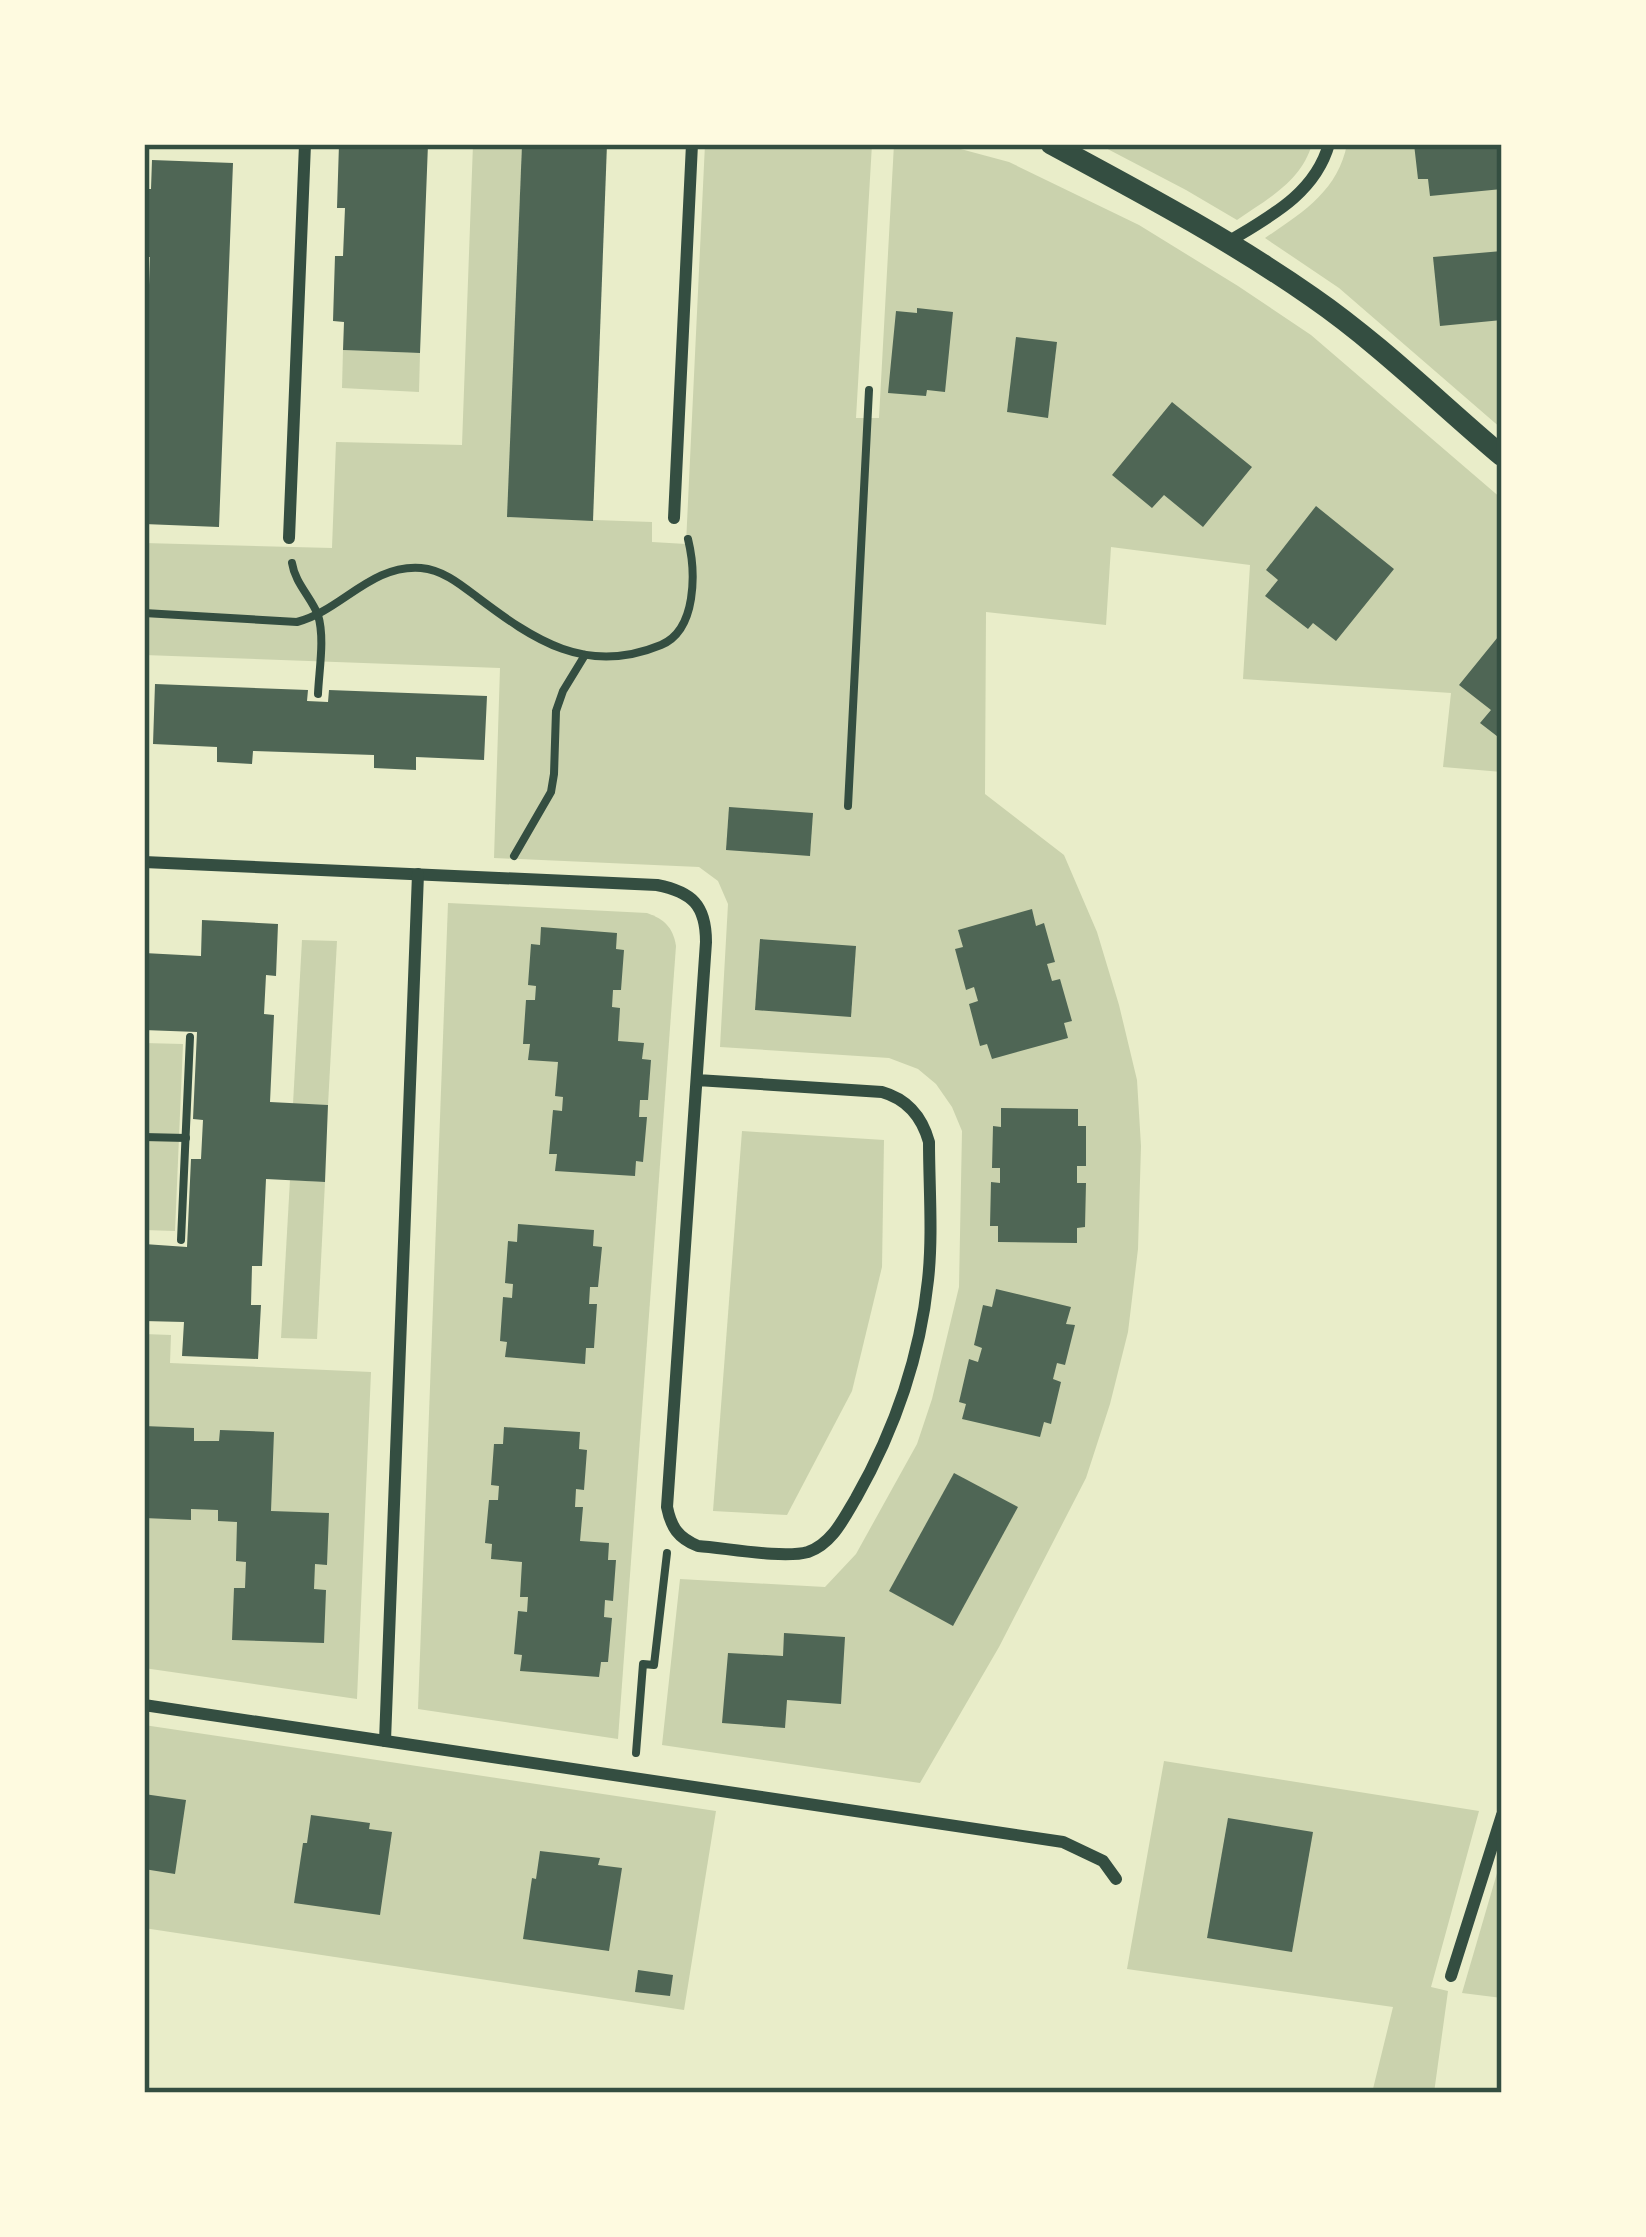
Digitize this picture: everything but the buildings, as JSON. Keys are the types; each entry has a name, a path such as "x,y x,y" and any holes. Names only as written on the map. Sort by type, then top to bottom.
{"street":[{"path":"289,538 305,144"},
{"path":"674,518 692,144"},
{"path":"1051,144 1135,188 1301,289 1502,457"},
{"path":"1228,242 1295,199 1325,158 1328,144"},
{"path":"144,862 657,885 692,898 706,925 670,1522 685,1541 698,1546 809,1552 840,1526 891,1431 902,1398 923,1311 929,1254 929,1142 925,1127 909,1106 871,1089 697,1080"},
{"path":"385,1741 418,874"},
{"path":"144,1705 1063,1842 1103,1861 1116,1879"},
{"path":"1451,1976 1502,1815"}],"path":[{"path":"848,806 869,390"},
{"path":"144,613 285,622 318,615 378,577 418,568 449,577 547,644 600,656 654,648 674,638 689,612 691,551 674,518"},
{"path":"289,538 294,573 318,615 318,694"},
{"path":"501,878 551,792 556,711 586,654"},
{"path":"181,1240 190,1037"},
{"path":"144,1137 186,1138"},
{"path":"634,1778 643,1664 654,1665 670,1522"}],"green space":[{"path":"473,144 522,144 508,517 652,522 652,542 686,544 705,144 872,144 856,418 879,418 894,144 942,144 1009,162 1139,225 1238,286 1311,335 1502,499 1502,772 1443,767 1451,693 1243,679 1250,565 1111,547 1106,625 986,612 985,794 1064,855 1097,932 1137,1080 1141,1146 1138,1249 1128,1332 1086,1478 999,1647 920,1783 662,1745 680,1579 825,1587 856,1554 917,1444 959,1287 962,1131 952,1107 918,1069 889,1058 720,1047 728,904 718,881 699,867 494,858 500,668 144,655 144,543 332,548 336,442 462,445"},
{"path":"1098,144 1312,144 1291,179 1237,220"},
{"path":"1347,144 1502,144 1502,429 1339,288 1265,238 1327,188"},
{"path":"343,350 420,353 419,392 342,388"},
{"path":"448,903 647,913 667,925 676,946 618,1739 418,1709"},
{"path":"302,940 337,941 328,1105 293,1104"},
{"path":"144,1043 183,1044 175,1231 144,1230"},
{"path":"742,1131 884,1140 882,1267 852,1391 787,1515 713,1511"},
{"path":"290,1180 325,1182 317,1339 281,1338"},
{"path":"144,1334 171,1335 170,1363 371,1372 357,1699 144,1668"},
{"path":"144,1725 716,1811 684,2010 144,1928"},
{"path":"1164,1761 1479,1811 1431,1987 1448,1991 1434,2093 1372,2093 1393,2007 1127,1969"},
{"path":"1502,1856 1502,1998 1462,1993"}]}
